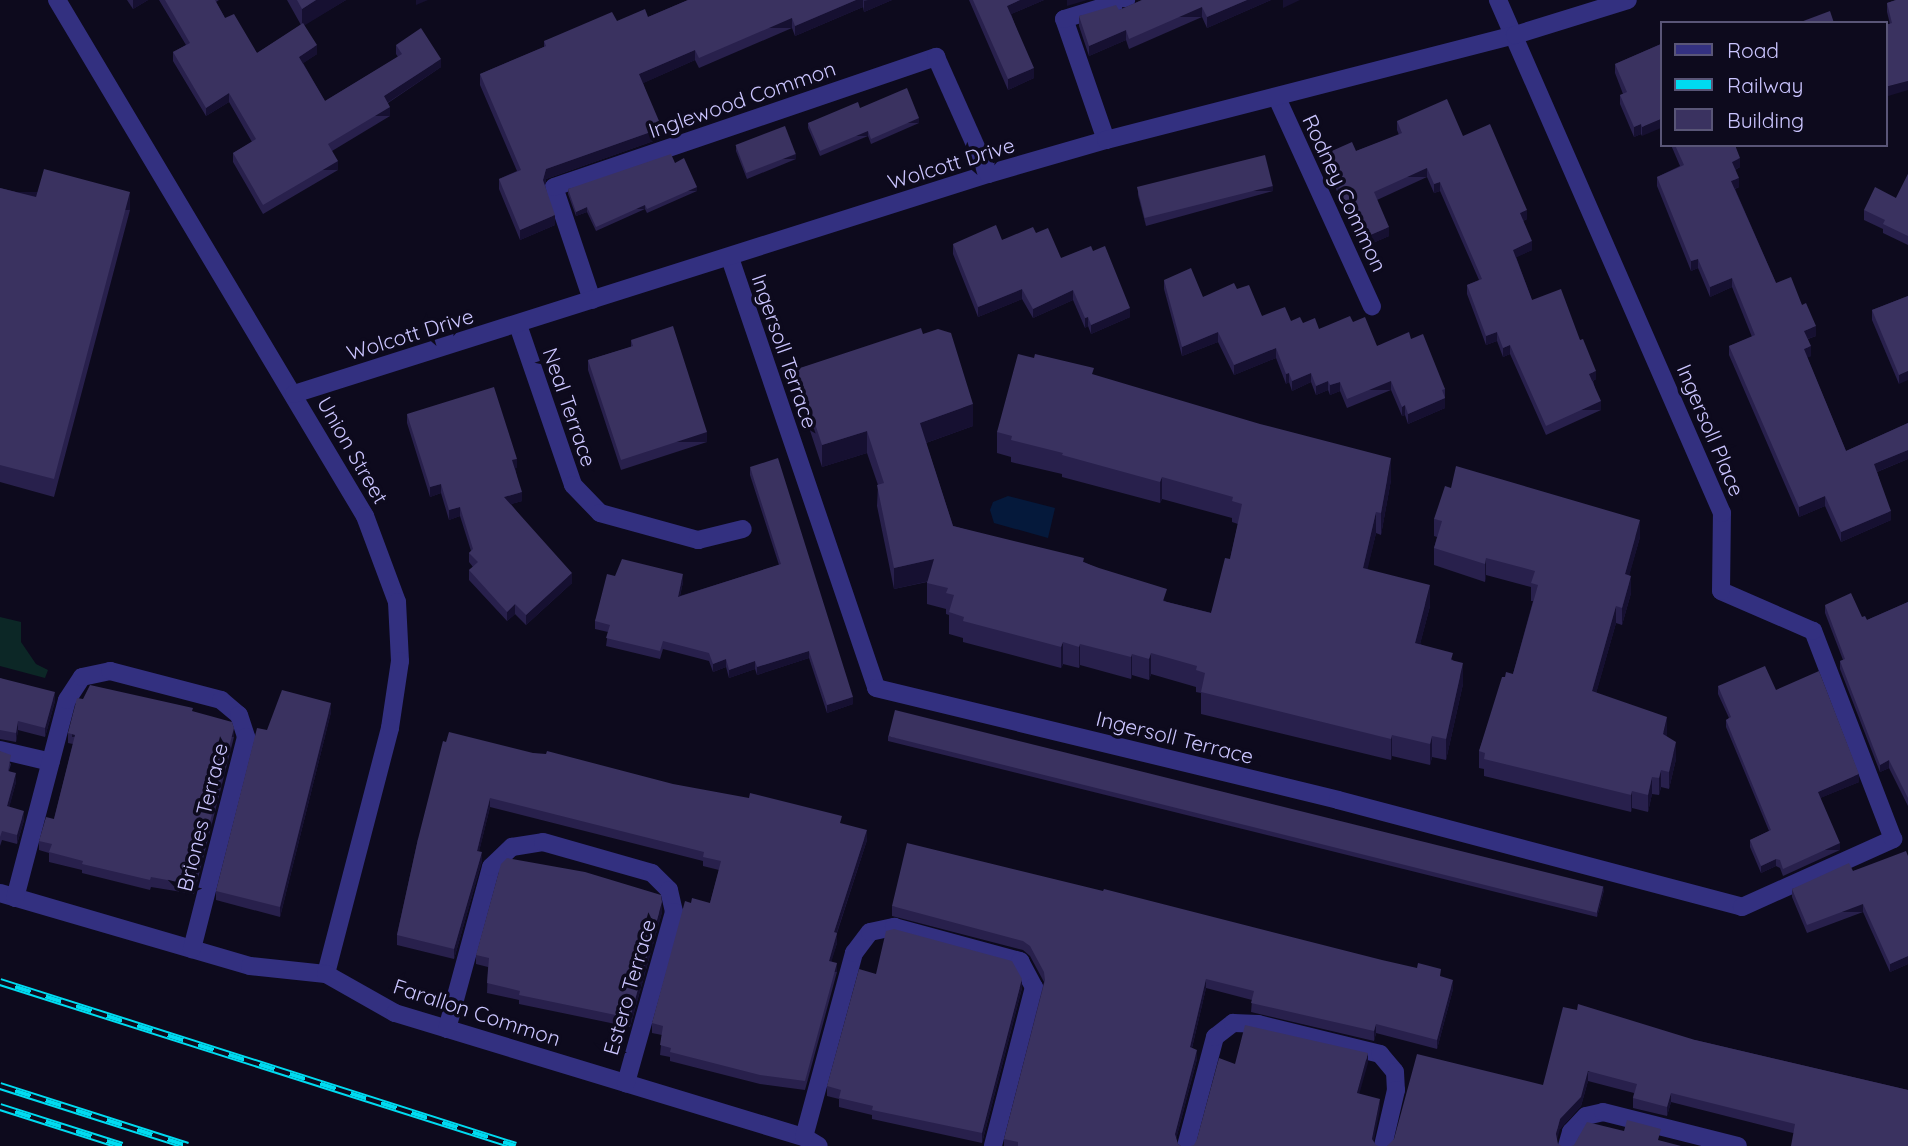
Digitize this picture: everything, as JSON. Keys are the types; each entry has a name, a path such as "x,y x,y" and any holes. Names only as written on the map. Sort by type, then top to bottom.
{"street":[{"name":"Union Street","path":"57,0 295,394 365,516 397,602 400,661 390,728 326,974"},
{"path":"1106,140 1064,19 1126,0"},
{"path":"1499,0 1515,35"},
{"name":"Wolcott Drive","path":"295,394 988,174 1106,140 1515,35 1628,0"},
{"name":"Ingersoll Place","path":"1515,35 1722,513 1721,591 1813,631 1893,839"},
{"name":"Inglewood Common","path":"592,300 554,187 936,57 988,174"},
{"name":"Rodney Common","path":"1277,97 1372,306"},
{"name":"Ingersoll Terrace","path":"730,258 876,688 1338,800 1742,907 1893,839"},
{"name":"Neal Terrace","path":"518,325 573,485 600,513 698,540 743,529"},
{"name":"Briones Terrace","path":"8,895 51,762 67,700 82,677 110,671 222,701 239,715 246,737 192,949"},
{"path":"0,750 51,762"},
{"name":"Estero Terrace","path":"447,1029 491,867 512,847 543,842 652,873 669,890 674,912 626,1083"},
{"name":"Farallon Common","path":"8,895 250,966 326,974 395,1013 811,1142"},
{"path":"811,1142 854,953 870,932 894,927 1020,961 1034,987 993,1146"},
{"path":"1186,1146 1215,1037 1233,1023 1258,1024 1380,1054 1395,1072 1396,1090 1383,1146"},
{"path":"1567,1146 1571,1132 1586,1116 1603,1112 1738,1146"}],"green space":[{"path":"0,617 21,622 21,642 36,664 48,670 45,678 0,666"}],"water":[{"path":"1008,496 1055,508 1048,538 994,523 990,510 993,502"}],"building":[{"path":"165,0 215,0 225,18 234,14 257,53 303,23 317,45 299,57 325,101 402,54 396,45 421,28 441,59 384,96 390,107 328,144 338,161 263,205 233,153 256,139 229,93 206,108 173,52 190,43"},
{"path":"297,0 316,0 302,9"},
{"path":"688,0 856,0 795,26 792,18 699,58 695,50 639,74 662,128 546,169 543,180 555,215 520,230 499,179 521,170 480,74 546,46 544,41 612,12 617,21 645,9 648,17"},
{"path":"973,0 1020,0 1007,6 1034,68 1008,79"},
{"path":"1142,0 1247,0 1207,17 1202,7 1129,39 1126,30 1089,46 1079,16 1116,5 1119,10"},
{"path":"1908,0 1908,81 1887,86 1887,24 1892,23 1887,3"},
{"path":"1830,11 1833,21 1803,21"},
{"path":"1660,44 1660,119 1642,127 1641,124 1634,127 1620,95 1627,92 1615,64"},
{"path":"907,88 919,118 871,139 868,131 820,151 808,123 858,102 860,108"},
{"path":"1447,99 1463,136 1490,124 1527,210 1520,213 1532,241 1513,250 1532,300 1561,289 1580,340 1583,339 1596,371 1589,374 1601,401 1546,426 1510,345 1503,348 1497,332 1486,336 1467,285 1482,279 1440,182 1434,184 1427,168 1374,192 1389,227 1361,239 1325,154 1352,142 1356,151 1402,133 1397,121"},
{"path":"785,126 796,154 746,173 736,145"},
{"path":"1676,147 1736,147 1740,158 1732,162 1739,178 1731,181 1776,283 1791,277 1802,305 1806,303 1816,326 1804,331 1811,346 1804,349 1846,451 1908,423 1908,450 1874,464 1891,511 1841,532 1825,496 1799,507 1729,346 1755,335 1732,278 1710,287 1698,259 1691,261 1657,177 1684,165"},
{"path":"671,154 675,163 684,158 697,187 647,209 645,205 596,227 587,207 576,212 568,189"},
{"path":"1265,155 1273,186 1145,218 1137,187"},
{"path":"44,169 130,192 54,479 0,465 0,188 36,197"},
{"path":"1908,174 1908,236 1883,224 1885,220 1864,210 1875,187 1896,198"},
{"path":"996,225 1002,240 1033,227 1036,233 1048,228 1061,258 1091,246 1093,251 1105,246 1130,308 1091,325 1088,317 1085,318 1073,290 1033,309 1022,289 978,307 953,244"},
{"path":"1191,268 1203,297 1234,283 1237,289 1249,285 1262,316 1285,307 1291,321 1300,317 1303,323 1315,318 1319,329 1350,316 1353,322 1365,317 1377,346 1409,332 1411,339 1423,334 1445,389 1442,390 1445,398 1408,414 1405,405 1402,407 1391,381 1347,399 1340,382 1330,385 1328,381 1316,386 1311,373 1292,381 1289,373 1286,374 1276,348 1234,365 1218,332 1182,347 1164,280"},
{"path":"1908,296 1908,371 1899,375 1872,310"},
{"path":"673,326 707,432 621,460 588,360 633,346 631,340"},
{"path":"921,328 923,334 938,329 951,333 973,404 920,423 953,526 1084,558 1083,562 1099,568 1167,589 1163,601 1211,613 1225,558 1230,559 1242,504 1232,501 1233,497 1162,477 1160,482 1011,440 1012,436 997,432 1018,354 1034,358 1035,354 1094,368 1092,374 1260,424 1391,458 1381,513 1376,512 1363,568 1430,585 1415,643 1453,653 1451,660 1463,663 1446,739 1432,736 1430,744 1392,735 1391,739 1201,692 1205,673 1196,670 1197,666 1151,653 1149,659 1080,644 1079,647 1063,642 1061,647 963,621 964,617 949,612 954,595 946,593 948,588 927,583 934,559 894,568 877,485 884,483 867,431 822,445 797,369"},
{"path":"494,387 517,459 512,460 522,492 504,497 572,573 526,615 515,604 507,612 469,570 478,562 469,553 473,549 460,507 449,510 441,484 430,487 407,414"},
{"path":"778,458 853,697 827,705 809,651 757,667 755,661 729,670 726,659 713,664 709,653 663,641 660,651 606,638 610,625 595,621 607,574 615,576 622,559 683,574 678,597 781,564 750,467"},
{"path":"1456,466 1640,520 1625,574 1631,576 1622,608 1616,606 1592,691 1667,717 1663,734 1676,742 1669,772 1661,770 1659,778 1652,777 1648,795 1632,791 1631,795 1484,759 1485,753 1479,751 1502,677 1505,677 1506,672 1513,674 1538,585 1531,583 1535,571 1486,558 1485,564 1434,548 1442,521 1434,519 1445,486 1451,488"},
{"path":"1851,593 1862,617 1865,616 1867,620 1908,602 1908,798 1889,760 1880,765 1840,661 1845,659 1825,605"},
{"path":"1765,666 1776,690 1819,671 1859,774 1818,792 1840,843 1783,869 1780,860 1776,859 1761,866 1750,840 1771,830 1726,720 1731,717 1718,686"},
{"path":"0,678 55,692 45,728 18,721 16,733 0,730"},
{"path":"90,685 193,708 192,711 232,722 234,728 194,885 151,877 150,880 82,864 83,861 49,852 52,844 39,841 46,817 54,819 75,735 68,733 77,698 83,699"},
{"path":"282,690 331,703 280,907 216,891 257,728 267,730"},
{"path":"895,710 1603,887 1597,913 888,736"},
{"path":"449,732 533,753 546,754 547,751 673,784 749,798 750,793 842,816 840,823 867,830 834,932 837,933 829,961 837,963 805,1081 760,1075 670,1052 671,1048 660,1045 663,1026 652,1023 685,901 691,903 692,898 710,903 721,861 703,857 704,852 490,798 477,851 482,852 454,949 397,935 443,741 446,742"},
{"path":"0,751 11,755 8,771 16,773 7,806 24,811 17,835 2,831 0,837"},
{"path":"907,843 1103,891 1104,889 1382,960 1417,968 1418,963 1441,969 1440,976 1453,980 1437,1040 1376,1024 1374,1031 1251,1003 1254,991 1206,979 1190,1047 1197,1050 1175,1134 1181,1146 1018,1146 1018,1142 1004,1139 1045,980 1044,972 1030,946 1023,941 892,906"},
{"path":"1906,851 1908,956 1890,964 1863,904 1807,925 1792,889 1849,863 1853,871"},
{"path":"507,858 585,872 661,895 662,902 630,1018 519,995 520,991 487,983 489,958 476,955 501,864"},
{"path":"894,929 1012,961 1022,979 982,1133 872,1110 873,1106 839,1098 841,1090 827,1086 859,969 876,974 886,931"},
{"path":"1578,1004 1695,1040 1908,1090 1908,1146 1791,1146 1795,1124 1671,1093 1667,1107 1633,1098 1637,1084 1588,1071 1581,1097 1560,1119 1556,1134 1558,1144 1562,1146 1387,1146 1394,1139 1417,1054 1543,1085 1563,1007 1577,1010"},
{"path":"1245,1025 1368,1053 1357,1093 1380,1099 1372,1139 1379,1146 1190,1146 1194,1145 1197,1139 1219,1058 1235,1064"},
{"path":"1627,1120 1661,1129 1658,1140 1681,1146 1571,1146 1587,1122 1624,1131"}],"railway":[{"path":"0,982 516,1146"},
{"path":"0,1086 188,1146"},
{"path":"0,1107 122,1146"}]}
